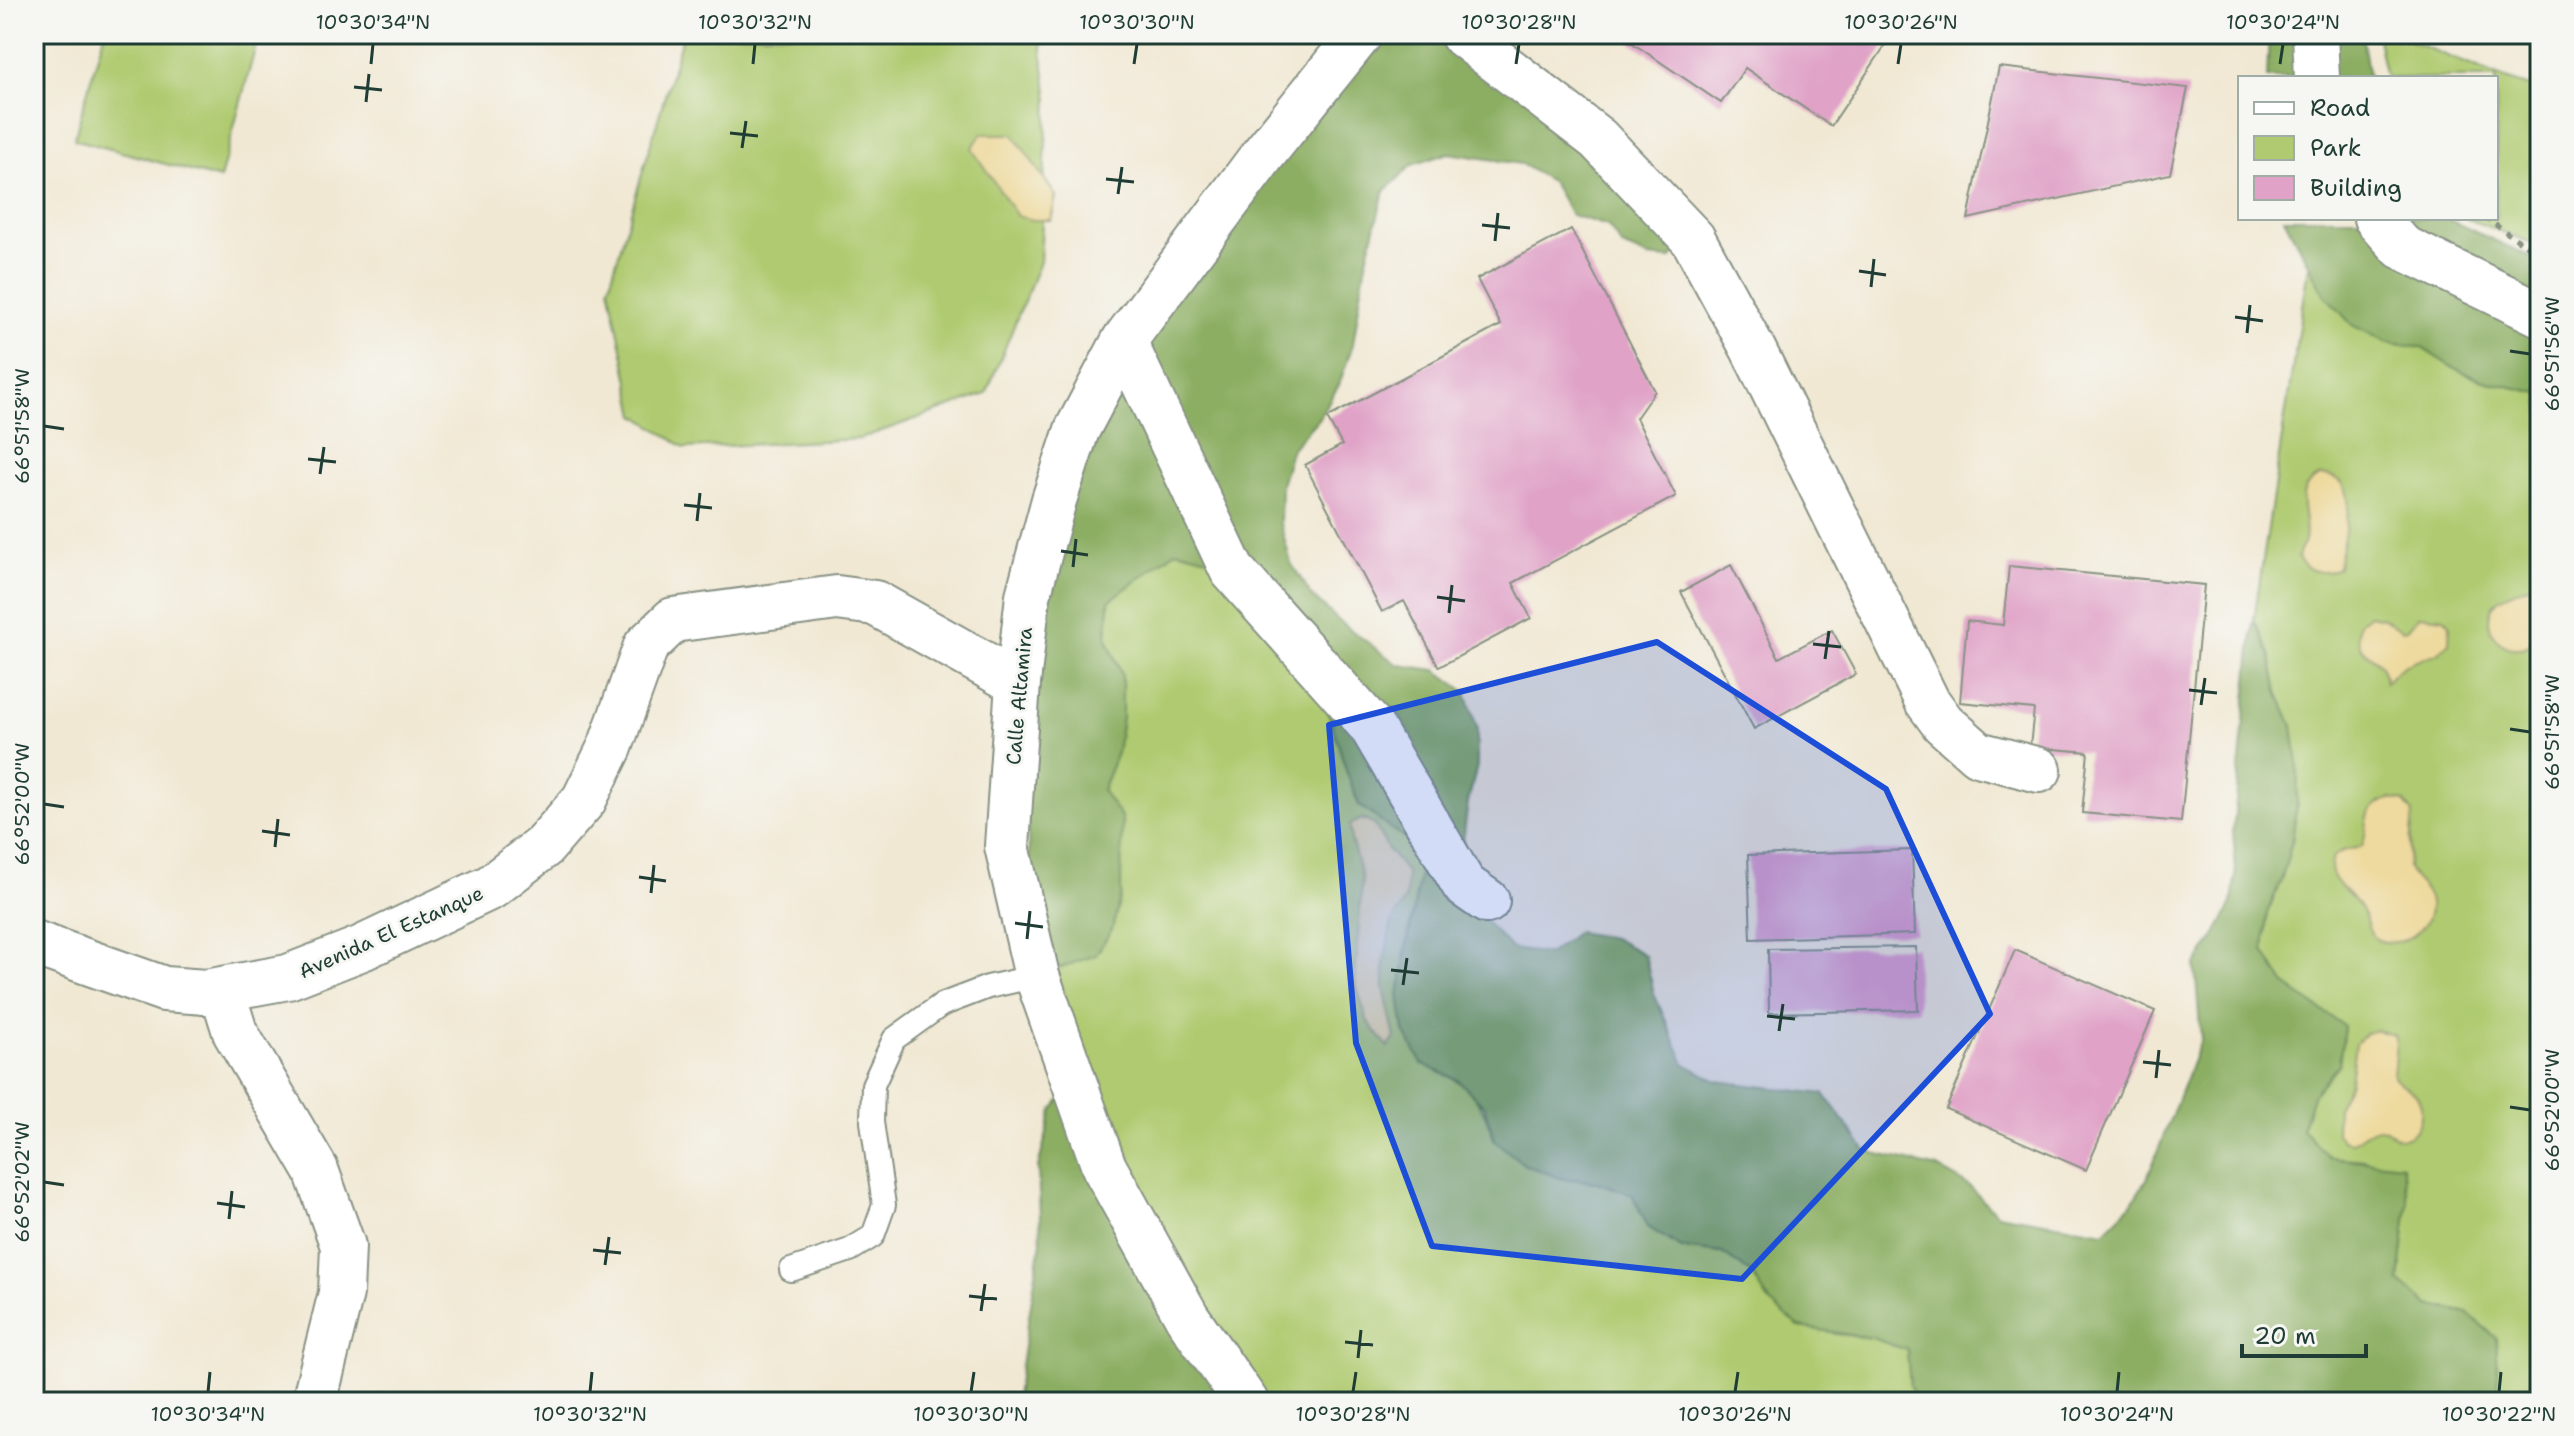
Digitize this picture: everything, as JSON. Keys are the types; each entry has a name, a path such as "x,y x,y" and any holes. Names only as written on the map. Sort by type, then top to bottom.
{"street":[{"name":"Calle Altamira","path":"1246,1402 1187,1317 1104,1167 1037,976 1007,846 1018,683 1028,596 1077,430 1124,341 1262,156 1360,34"},
{"path":"1462,34 1598,139 1693,239 1753,349 1927,701 1943,723 1978,754 2039,770"},
{"path":"2315,34 2317,76"},
{"path":"2378,220 2402,247 2540,314"},
{"path":"1124,341 1232,570 1371,726 1464,885 1487,901"},
{"name":"Avenida El Estanque","path":"34,943 164,989 206,992 288,977 362,948 491,887 544,846 584,800 610,747 646,646 673,620 837,598 875,603 1018,683"},
{"path":"222,990 235,1032 316,1170 343,1246 341,1293 314,1402"}],"lane":[{"path":"791,1270 850,1250 873,1236 884,1205 872,1122 873,1085 894,1039 941,1005 988,987 1037,976"}],"path":[{"path":"2488,220 2540,255"}],"highlighted area":[{"path":"1657,642 1886,789 1990,1014 1742,1279 1432,1246 1356,1043 1329,725"}],"green space":[{"path":"104,34 259,34 220,179 74,139"},
{"path":"683,34 1040,34 1048,100 1040,262 986,394 859,439 685,448 636,415 609,287"},
{"path":"1360,34 1462,34 1693,239 1670,259 1648,257 1622,246 1608,226 1571,215 1552,182 1521,164 1448,153 1412,165 1384,192 1365,267 1353,344 1339,385 1318,419 1292,448 1281,485 1280,523 1291,563 1311,595 1339,621 1398,665 1436,670 1466,692 1477,728 1477,766 1463,841 1483,919 1512,949 1549,954 1577,932 1613,938 1645,955 1654,994 1685,1064 1717,1081 1824,1094 1866,1151 1938,1168 1969,1186 1997,1214 2104,1232 2129,1207 2147,1179 2201,1039 2195,966 2232,904 2236,869 2233,832 2254,619 2270,654 2278,692 2293,726 2298,763 2292,841 2282,878 2267,913 2264,951 2284,984 2344,1026 2339,1064 2314,1093 2302,1130 2329,1157 2402,1165 2408,1202 2399,1281 2429,1305 2468,1313 2496,1338 2498,1375 2495,1402 1918,1402 1910,1387 1907,1350 1872,1338 1799,1327 1771,1304 1751,1273 1722,1253 1682,1248 1648,1227 1632,1194 1597,1182 1560,1178 1525,1165 1495,1141 1484,1106 1458,1080 1422,1064 1404,1031 1399,994 1424,850 1359,805 1325,700 1212,559 1177,550 1109,601 1107,639 1122,675 1122,716 1117,753 1102,790 1122,819 1121,894 1112,929 1096,955 1037,976 1018,683 1077,430"},
{"path":"2269,34 2362,34 2369,76 2267,76"},
{"path":"2377,34 2393,34 2498,76 2386,76"},
{"path":"2498,76 2540,90 2540,246 2470,220 2498,220"},
{"path":"2285,220 2449,220 2540,261 2540,393 2488,382 2452,367 2422,348 2386,342 2352,325 2324,294"},
{"path":"2309,261 2325,294 2386,342 2422,348 2452,367 2488,382 2540,393 2540,1402 2495,1402 2498,1375 2468,1313 2429,1305 2399,1281 2408,1202 2365,1160 2329,1157 2302,1130 2314,1093 2339,1064 2344,1027 2284,984 2264,951 2267,913 2282,878 2292,841 2297,802 2293,726 2278,692 2270,654 2254,619"},
{"path":"1177,550 1212,559 1325,700 1359,805 1425,850 1404,957 1422,1064 1451,1077 1470,1091 1483,1111 1495,1141 1560,1178 1597,1182 1632,1194 1648,1227 1682,1248 1722,1253 1751,1273 1771,1304 1835,1334 1872,1338 1907,1350 1910,1387 1918,1402 1246,1402 1187,1317 1037,976 1122,819 1102,790 1117,753 1122,716 1122,675 1107,639 1109,601"},
{"path":"1065,1095 1246,1402 1015,1402 1041,1242 1038,1167 1053,1109"}],"sand":[{"path":"981,134 1013,134 1056,196 1051,220 1017,216 972,149"},
{"path":"2320,476 2335,478 2348,496 2338,567 2327,572 2316,571 2298,558 2306,531 2305,488"},
{"path":"2540,578 2540,637 2524,647 2506,646 2499,642 2490,627 2491,610 2501,598 2530,586"},
{"path":"2369,615 2383,618 2403,630 2420,615 2444,618 2450,624 2449,643 2438,653 2403,666 2385,682 2380,665 2359,644 2359,623"},
{"path":"2390,799 2404,802 2413,813 2408,867 2430,903 2430,912 2421,928 2414,935 2396,942 2378,940 2371,934 2361,908 2335,878 2331,864 2339,852 2362,846 2370,812"},
{"path":"1362,819 1374,824 1389,851 1407,873 1406,898 1391,925 1384,963 1384,988 1395,1038 1388,1047 1367,1020 1355,982 1362,878 1350,826"},
{"path":"2375,1030 2394,1035 2393,1076 2420,1101 2420,1121 2414,1132 2402,1138 2379,1128 2351,1142 2342,1140 2336,1133 2337,1108 2350,1082 2355,1044 2366,1033"}],"building":[{"path":"1619,34 1893,34 1831,126 1745,68 1721,103"},
{"path":"1999,67 2188,88 2170,174 1968,219"},
{"path":"1571,229 1655,391 1636,418 1676,496 1513,583 1531,618 1439,667 1404,601 1382,612 1305,465 1342,445 1327,418 1501,325 1477,279"},
{"path":"1731,565 1779,658 1832,630 1856,674 1754,729 1681,592"},
{"path":"2009,566 2204,585 2181,822 2082,813 2088,752 2030,747 2034,709 1960,702 1967,621 2003,625"},
{"path":"1912,850 1915,934 1751,939 1748,855"},
{"path":"1916,947 1918,1010 1769,1013 1768,949"},
{"path":"2015,950 2155,1011 2086,1170 1946,1109"}]}
